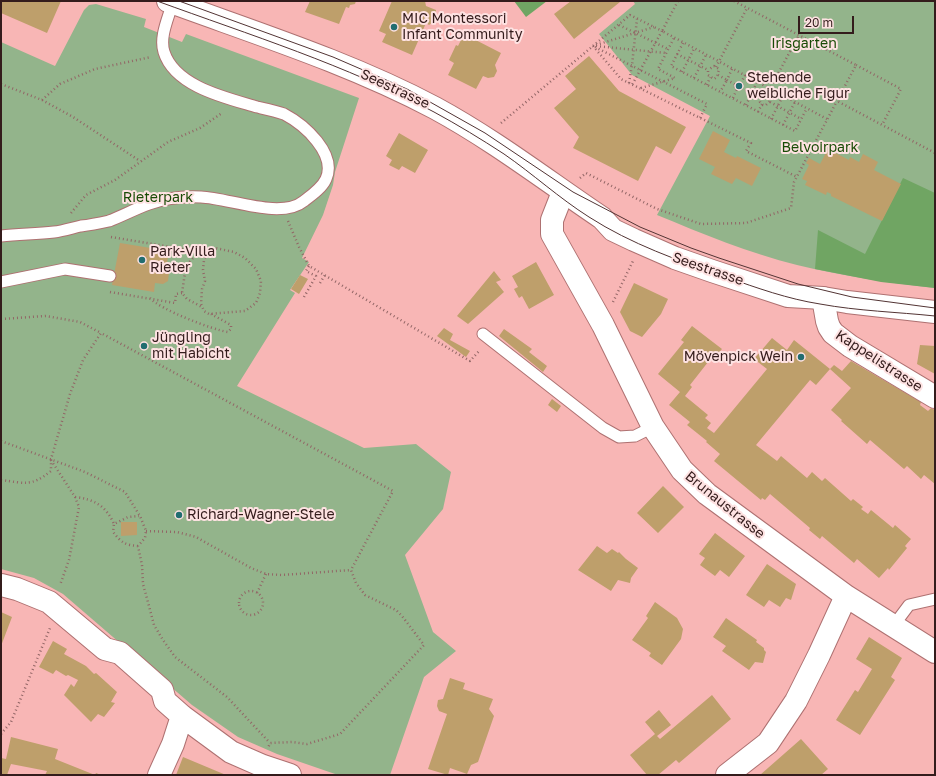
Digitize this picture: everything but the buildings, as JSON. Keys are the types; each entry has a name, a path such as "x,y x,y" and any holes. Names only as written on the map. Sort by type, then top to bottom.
{"street":[{"name":"Seestrasse","path":"171,2 368,75 435,108 571,186 602,218 620,221 700,254 792,284 823,298 935,312"},
{"name":"Brunaustrasse","path":"571,186 552,220 552,234 602,325 653,427 682,470 707,494 846,596 935,652"},
{"name":"Kappelistrasse","path":"823,298 826,321 833,333 850,346 935,397"},
{"path":"1,585 17,588 50,602 105,649 120,653 162,690 165,701 182,716 231,752 290,775"},
{"path":"727,775 768,743 796,701 846,596"},
{"path":"159,775 173,744 182,716"}],"lane":[{"path":"1,236 56,232 108,220 151,203 176,197 202,196 259,208 283,209 300,204 316,192 325,180 329,166 324,151 318,141 304,128 284,114 204,90 187,80 173,68 164,54 162,44 171,2"},
{"path":"1,282 65,269 110,276"},
{"path":"483,334 597,423 620,437 635,436 653,427"},
{"path":"894,625 909,606 935,599"}],"path":[{"path":"632,85 678,1"},
{"path":"734,1 901,89 882,125"},
{"path":"708,70 714,66 716,67 747,8"},
{"path":"500,124 630,15 827,119"},
{"path":"629,83 637,19"},
{"path":"619,24 668,49"},
{"path":"593,46 654,27"},
{"path":"760,98 763,94 767,94 799,35"},
{"path":"640,88 675,78 658,69 674,38"},
{"path":"683,43 671,66 771,119 795,131 807,108"},
{"path":"593,46 621,79 751,143 746,151 796,177"},
{"path":"593,46 666,53"},
{"path":"593,46 707,104 700,118"},
{"path":"682,72 694,49"},
{"path":"42,100 60,84 95,69 164,54"},
{"path":"677,54 708,70"},
{"path":"694,78 706,55"},
{"path":"571,186 586,173 657,209 701,224 746,223 791,208 796,177 856,65"},
{"path":"710,77 714,79 718,75 719,69 716,67"},
{"path":"720,92 732,69"},
{"path":"707,85 710,77 708,75 708,70"},
{"path":"718,75 736,85 735,87 737,89 733,98"},
{"path":"742,88 743,86 741,83 745,75"},
{"path":"746,105 757,82"},
{"path":"736,85 741,83"},
{"path":"1,84 42,100 73,117 140,161"},
{"path":"737,89 742,88 752,93 760,98 759,100 762,104"},
{"path":"767,94 770,97 770,102"},
{"path":"771,119 783,96"},
{"path":"56,232 86,195 115,180 168,142 200,128 238,101"},
{"path":"837,101 935,153"},
{"path":"762,104 766,105 770,102"},
{"path":"770,102 801,119"},
{"path":"783,125 795,102"},
{"path":"758,112 762,104"},
{"path":"283,209 299,247 309,266 470,361 480,350 483,334"},
{"path":"107,236 207,253"},
{"path":"150,298 154,303 172,312 210,327 228,332 231,329 231,325 209,314 204,311 202,307 202,289 205,281 203,270 204,260 207,253 215,248 234,252 245,258 256,269 261,282 260,293 256,303 245,311 209,314"},
{"path":"198,251 186,266 182,293 187,299 202,307"},
{"path":"610,309 635,259"},
{"path":"304,297 316,276 306,271 309,266"},
{"path":"320,283 325,275"},
{"path":"110,276 107,292 175,302 176,294 182,293"},
{"path":"1,319 46,316 80,322 393,491 351,570 356,584 365,595 396,610 424,645 340,734 307,744 292,742 270,743 227,697 175,657 163,640 154,625 148,606 143,584 142,565 138,546"},
{"path":"1,480 27,483 39,480 51,471 51,460 75,380 83,360 101,334"},
{"path":"1,441 85,472 125,492 140,516 146,530 145,538 138,546"},
{"path":"51,460 75,497 79,507 69,560 64,577 57,590"},
{"path":"75,497 84,498 101,506 109,512 114,524 113,532 119,540 125,544 138,546"},
{"path":"114,524 128,517 140,516"},
{"path":"146,530 177,532 196,537 251,568 266,574 282,575 351,570"},
{"path":"257,593 266,574"},
{"path":"251,591 257,593 263,600 262,609 251,615 244,612 240,604 242,595 251,591"},
{"path":"1,734 11,722 53,622"},
{"path":"266,753 270,743"}],"green space":[{"path":"514,1 547,1 526,17"},
{"name":"Belvoirpark","path":"633,1 935,1 935,288 866,279 797,265 744,249 657,215 710,116 632,75 599,34 635,4"},
{"name":"Rieterpark","path":"96,4 146,19 144,27 182,42 186,34 359,98 323,215 302,258 309,262 290,290 295,293 237,386 364,448 416,444 451,472 443,509 405,555 433,632 456,651 424,677 390,775 338,775 277,754 238,737 192,705 63,594 34,578 1,569 1,42 55,66 84,10 89,5"},
{"path":"903,178 935,193 935,288 881,282 815,269 818,230 865,254"}],"tram line":[{"path":"157,1 332,65 401,95 452,122 504,154 589,217 638,244 691,265 773,293 796,299 849,308 935,316"},
{"path":"179,1 333,57 407,89 485,133 573,192 640,227 691,248 798,284 852,297 935,308"}],"place":[{"name":"MIC Montessori Infant Community","path":"394,27"},
{"name":"Stehende weibliche Figur","path":"739,86"},
{"name":"Park-Villa Rieter","path":"142,260"},
{"name":"Jüngling mit Habicht","path":"144,346"},
{"name":"Mövenpick Wein","path":"801,357"},
{"name":"Richard-Wagner-Stele","path":"179,515"}],"park label":[{"name":"Irisgarten","path":"804,44"}]}
